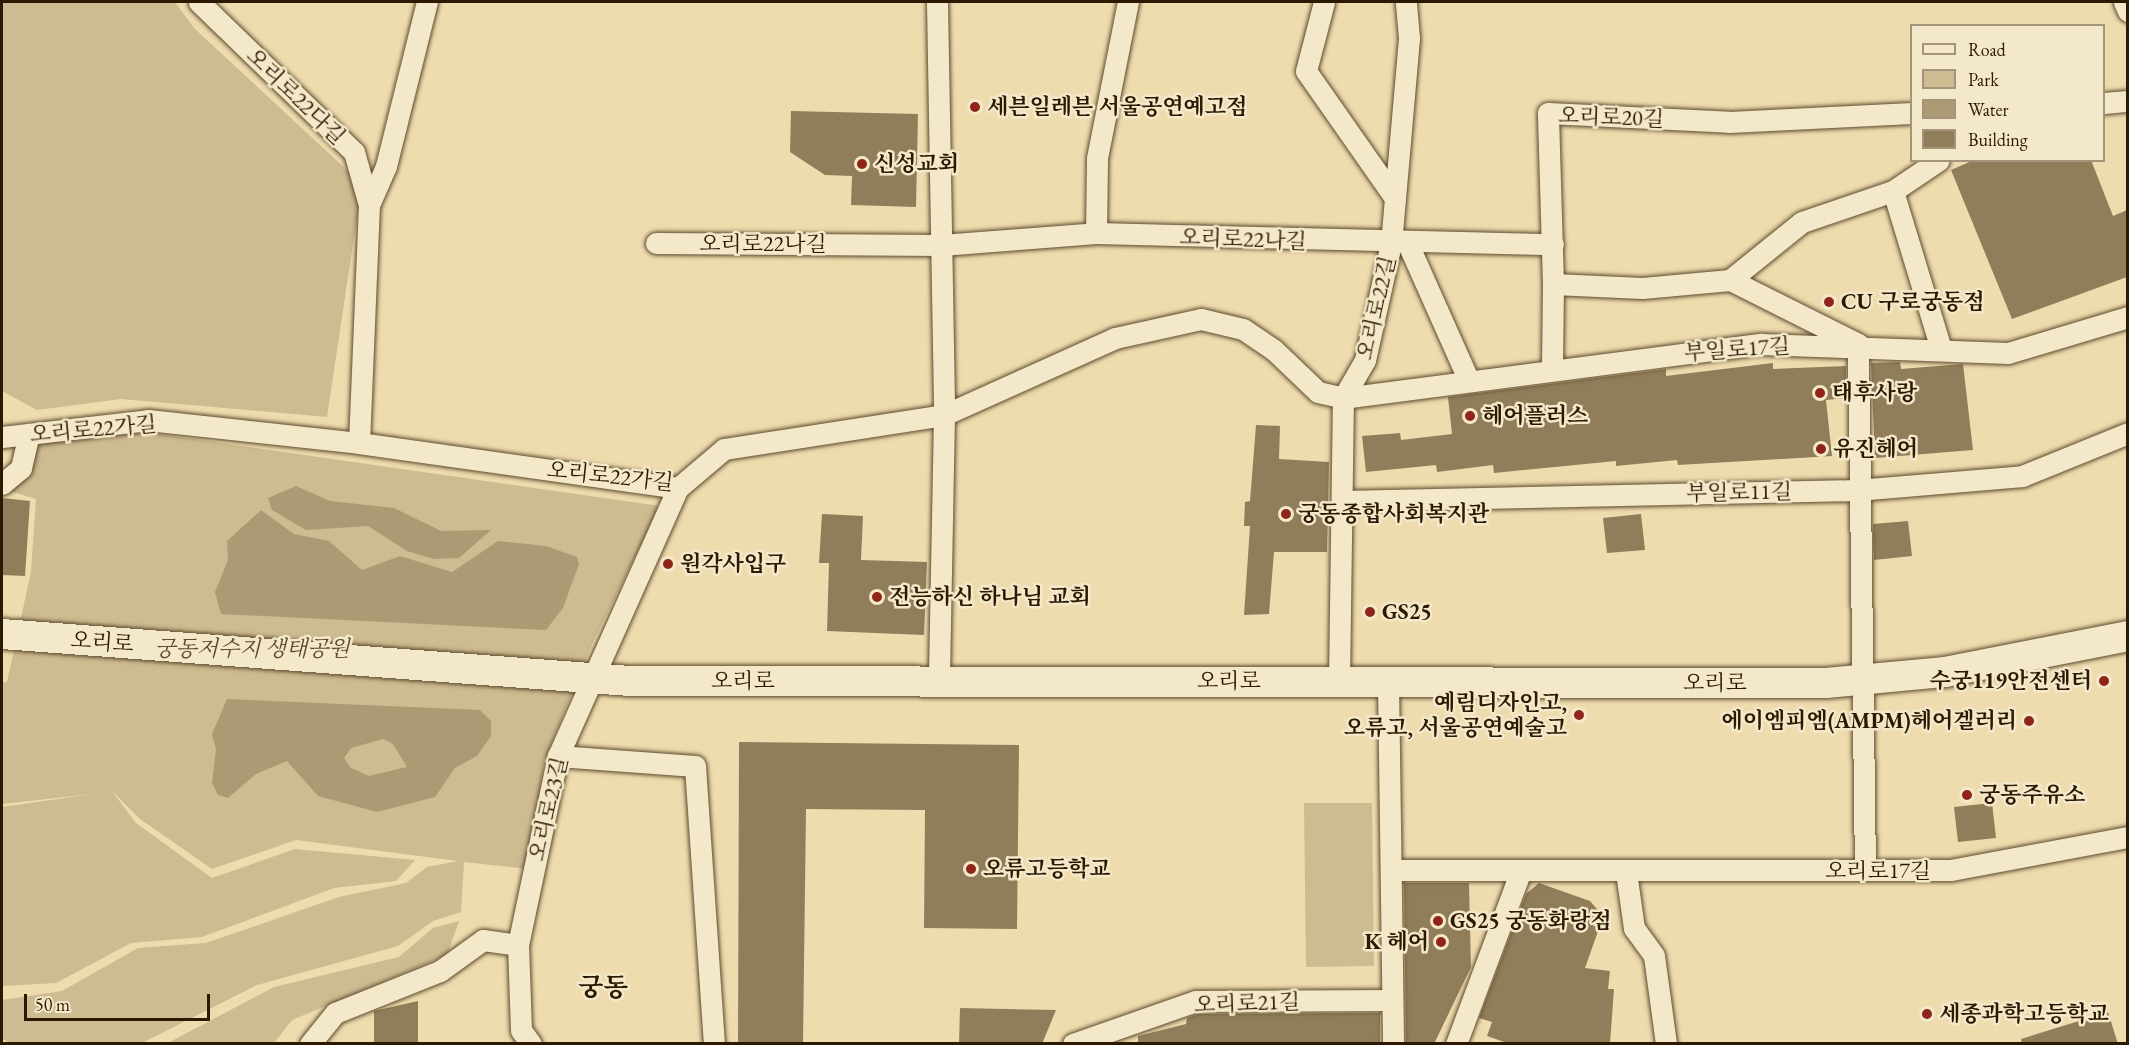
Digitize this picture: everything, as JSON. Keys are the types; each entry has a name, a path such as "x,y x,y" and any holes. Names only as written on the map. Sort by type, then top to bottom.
{"main road":[{"name":"오리로","path":"2,634 597,679 1388,682 1860,680 1945,672 2127,636"}],"street":[{"name":"오리로22다길","path":"199,2 354,152 369,205 359,443"},
{"name":"오리로22다길","path":"369,205 386,166 427,2"},
{"path":"937,2 944,415 939,681"},
{"path":"1096,233 1097,158 1128,2"},
{"path":"1324,2 1310,40 1306,71 1395,198"},
{"name":"오리로22길","path":"1339,681 1343,398 1365,360 1399,244 1395,198 1409,38 1406,2"},
{"path":"2124,2 2127,11"},
{"path":"2105,103 2127,101"},
{"name":"오리로20길","path":"1552,367 1554,284 1548,113 1729,122 1910,113"},
{"path":"1730,280 1802,222 1893,191 1936,162"},
{"path":"1893,191 1941,349"},
{"name":"오리로22나길","path":"656,243 941,245 1096,233 1399,244 1553,244"},
{"path":"1399,244 1468,379"},
{"path":"1554,284 1642,288 1730,280 1858,344 1857,490 1865,870"},
{"name":"부일로17길","path":"1343,398 1552,367 1761,344 1858,344 2008,353 2127,317"},
{"name":"오리로22가길","path":"2,437 148,420 359,443 678,488 724,449 944,415 1115,339 1201,319 1243,329 1318,392 1343,398"},
{"name":"부일로11길","path":"1342,501 1857,490 2022,476 2127,433"},
{"path":"2,484 21,468 28,434"},
{"path":"597,679 678,488"},
{"name":"오리로23길","path":"531,1044 521,1030 518,945 558,756 597,679"},
{"path":"1388,682 1393,1044"},
{"path":"558,756 695,766 714,1044"},
{"name":"오리로17길","path":"1391,870 1520,873 1951,870 2127,837"},
{"path":"1626,872 1634,928 1654,956 1666,1044"},
{"path":"1456,1044 1520,873"},
{"path":"310,1044 335,1013 440,970 483,940 518,945"},
{"name":"오리로21길","path":"1073,1044 1196,1001 1392,1000"}],"green space":[{"path":"2,2 175,2 195,29 362,184 327,417 121,399 37,410 2,391"},
{"name":"궁동저수지 생태공원","path":"131,430 660,506 593,642 544,761 528,869 464,862 461,912 433,921 398,946 257,985 142,1043 11,1043 2,1039 2,1000 62,991 138,948 206,943 339,897 406,883 427,867 458,861 296,840 212,869 140,819 112,791 136,823 212,878 295,849 415,860 396,881 334,888 202,937 131,943 56,983 2,986 2,807 93,794 2,804 2,682 7,682 31,572 36,499 6,490 36,437"},
{"path":"1304,803 1372,803 1374,966 1306,967"},
{"path":"459,921 447,955 292,1020 274,1043 166,1044 274,987 399,957 433,928"}],"water":[{"path":"296,486 330,501 394,508 441,531 491,530 459,558 434,559 407,551 368,526 306,530 272,510 268,498"},
{"path":"261,510 294,534 329,541 362,570 400,556 452,572 498,541 546,546 577,557 579,564 563,608 546,630 221,614 215,592 228,560 227,541"},
{"path":"227,699 480,710 491,721 491,736 477,756 455,768 435,797 377,812 318,796 287,761 256,774 228,798 218,795 212,783 216,749 212,734","holes":["383,739 393,744 407,767 369,776 351,768 344,758 351,748"]}],"building":[{"name":"신성교회","path":"791,111 918,114 916,207 851,205 852,176 825,175 790,152"},
{"path":"1969,162 2092,162 2113,216 2127,210 2127,277 2012,319 1951,170"},
{"path":"1900,362 1901,369 1963,364 1973,450 1875,458 1871,363"},
{"path":"1773,363 1773,369 1846,366 1846,398 1826,400 1832,456 1678,465 1677,460 1616,466 1616,461 1494,473 1493,465 1437,472 1436,465 1366,472 1362,436 1400,433 1401,440 1452,434 1448,397 1666,369 1666,376"},
{"name":"궁동종합사회복지관","path":"1256,425 1280,426 1279,459 1329,462 1327,552 1274,552 1269,614 1244,615 1250,526 1244,526 1245,502 1250,501"},
{"path":"2,498 30,501 25,576 2,575"},
{"name":"전능하신 하나님 교회","path":"822,514 863,516 861,560 927,562 924,635 827,631 829,563 819,563"},
{"path":"1641,514 1645,550 1607,553 1603,518"},
{"path":"1908,521 1912,556 1874,560 1873,524"},
{"name":"오류고등학교","path":"739,742 1019,745 1017,929 924,928 925,810 806,809 803,1044 738,1044"},
{"path":"1992,803 1996,838 1958,842 1954,807"},
{"path":"1404,883 1469,883 1471,967 1434,1044 1406,1044"},
{"path":"1539,883 1590,901 1597,909 1595,917 1602,920 1585,968 1610,971 1608,989 1614,989 1610,1044 1510,1044 1487,1036 1492,1022 1479,1018 1526,894"},
{"path":"418,1001 418,1044 374,1044 374,1011"},
{"path":"960,1008 1056,1010 1042,1044 959,1044"},
{"path":"2108,1012 2118,1044 2022,1044 2021,1039"},
{"path":"1380,1013 1380,1044 1138,1044 1138,1036 1186,1024 1187,1018 1198,1014"}],"place":[{"name":"세븐일레븐 서울공연예고점","path":"975,107"},
{"name":"신성교회","path":"862,164"},
{"name":"CU 구로궁동점","path":"1829,302"},
{"name":"태후사랑","path":"1820,393"},
{"name":"헤어플러스","path":"1470,416"},
{"name":"유진헤어","path":"1821,449"},
{"name":"궁동종합사회복지관","path":"1286,514"},
{"name":"원각사입구","path":"668,564"},
{"name":"전능하신 하나님 교회","path":"877,597"},
{"name":"GS25","path":"1370,612"},
{"name":"수궁119안전센터","path":"2104,681"},
{"name":"예림디자인고, 오류고, 서울공연예술고","path":"1579,715"},
{"name":"에이엠피엠(AMPM)헤어겔러리","path":"2029,721"},
{"name":"궁동주유소","path":"1967,795"},
{"name":"오류고등학교","path":"971,869"},
{"name":"GS25 궁동화랑점","path":"1438,921"},
{"name":"K 헤어","path":"1441,942"},
{"name":"세종과학고등학교","path":"1927,1014"}],"district":[{"name":"궁동","path":"603,988"}]}
